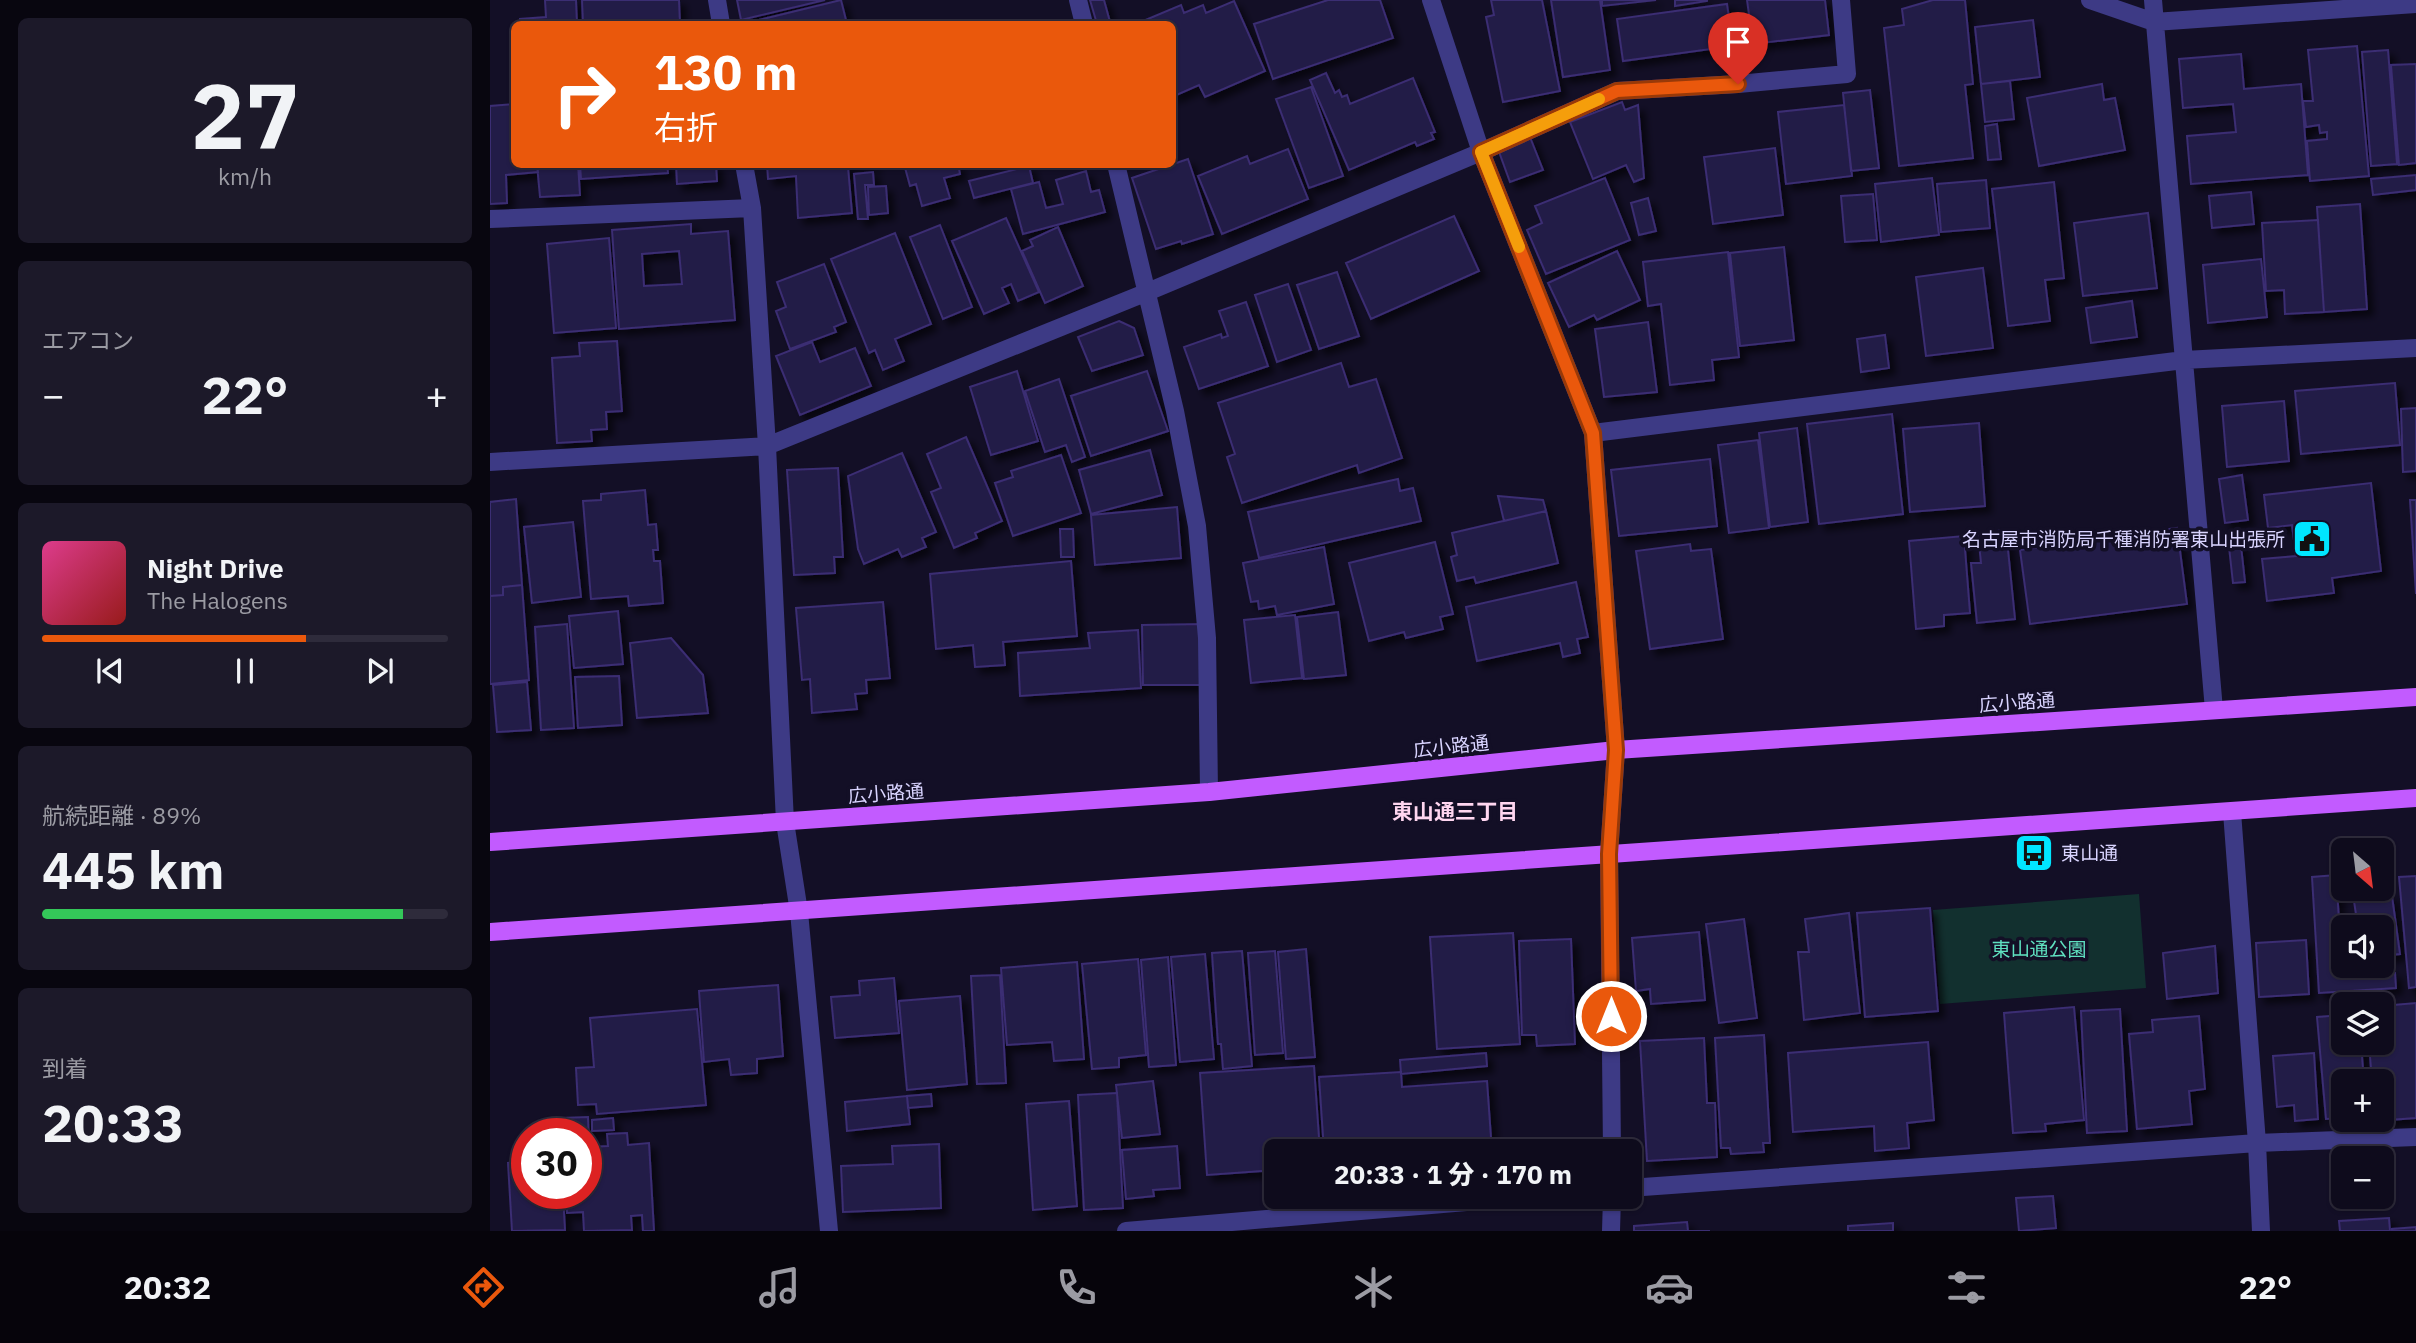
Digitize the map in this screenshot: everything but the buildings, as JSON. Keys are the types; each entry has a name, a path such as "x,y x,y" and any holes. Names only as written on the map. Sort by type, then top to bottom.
{"main road":[{"name":"広小路通","path":"490,842 1209,792 1616,750 2416,697"},
{"path":"490,932 2416,798"}],"street":[{"path":"717,0 720,21"},
{"path":"1078,0 1082,21"},
{"path":"1431,0 1481,152 1593,433 1616,750 1609,854 1612,1139"},
{"path":"490,462 767,446 1145,293 1481,152 1617,91 1847,74 1841,0"},
{"path":"2090,0 2154,22 2416,4"},
{"path":"2153,0 2214,710"},
{"path":"745,168 752,208 767,446 785,822 799,912 829,1231"},
{"path":"1117,168 1175,411 1197,526 1207,638 1209,792"},
{"path":"490,219 752,208"},
{"path":"1593,433 2184,360 2416,348"},
{"path":"2232,811 2261,1231"},
{"path":"1642,1187 2257,1143 2416,1137"},
{"path":"1126,1231 1385,1209"},
{"path":"1611,1231 1612,1209"}],"green space":[{"name":"東山通公園","path":"2139,894 2146,988 1940,1004 1933,910"}],"slow traffic":[{"path":"1519,247 1481,152 1599,99"}],"place":[{"name":"名古屋市消防局千種消防署東山出張所","path":"2312,539"},
{"name":"東山通","path":"2034,853"}],"district":[{"name":"東山通三丁目","path":"1455,812"}],"route":[{"path":"1611,1016 1609,854 1616,750 1593,433 1481,152 1617,91 1738,84"}]}
